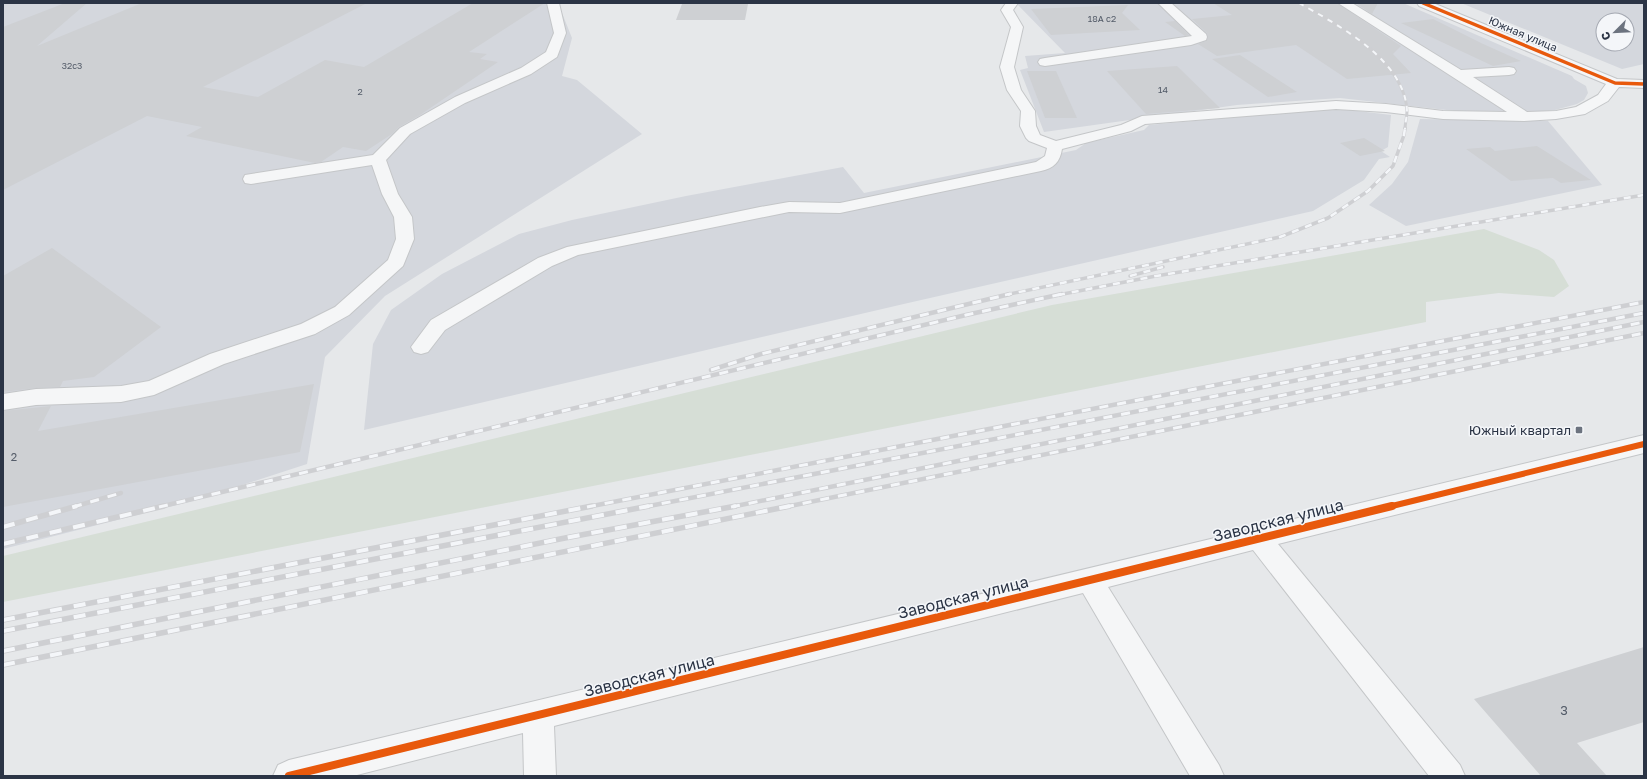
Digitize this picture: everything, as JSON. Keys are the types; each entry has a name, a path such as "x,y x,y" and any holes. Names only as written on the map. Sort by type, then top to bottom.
{"street":[{"path":"251,179 378,159 405,131 460,100 526,71 552,54 560,33 553,3"},
{"path":"1012,3 1007,10 1017,27 1007,67 1014,90 1028,112 1028,126 1034,138 1055,146 1126,128 1142,120 1336,105 1386,108 1443,115 1524,117 1556,115 1580,110 1603,98 1615,82"},
{"path":"1045,62 1191,41 1201,37 1164,3"},
{"path":"1344,3 1459,74 1524,117"},
{"name":"Южная улица","path":"1423,3 1615,82 1644,84"},
{"path":"1367,31 1388,30"},
{"path":"1459,74 1509,70"},
{"path":"421,347 438,325 546,262 573,251 789,207 840,208 1041,166 1054,158 1055,146"},
{"path":"3,402 36,397 120,394 154,388 217,359 308,329 342,311 396,262 405,239 403,217 390,194 378,159"},
{"name":"Заводская улица","path":"289,776 1644,444"},
{"path":"1258,538 1449,776"},
{"path":"1089,580 1208,776"},
{"path":"538,716 540,776"}],"shaded area":[{"path":"3,3 558,3 572,38 562,76 577,80 642,134 385,296 325,357 307,464 196,500 3,549"},
{"path":"1016,3 1403,3 1572,76 1574,79 1586,86 1588,93 1584,100 1577,104 1555,110 1529,112 1473,113 1340,98 1237,105 1044,132 1020,70 1028,68 1025,56 1065,53"},
{"path":"1461,3 1644,3 1644,64 1622,69"},
{"path":"1333,108 1391,115 1388,147 1381,151 1390,157 1379,159 1364,180 1313,211 908,303 364,430 373,344 391,310 442,274 519,234 572,220 686,196 843,167 864,193 1076,150 1086,143 1144,130 1149,125"},
{"path":"1420,119 1548,121 1602,185 1406,226 1369,205 1392,184 1408,162"},
{"path":"1484,229 1539,250 1554,260 1569,286 1554,297 1499,293 1426,302 1426,322 3,602 3,556 1052,305"}],"building":[{"path":"65,3 87,3 37,46 142,3 367,3 203,87 258,97 325,60 364,67 473,3 545,3 469,52 487,54 480,59 498,62 420,115 399,127 392,134 366,151 343,147 321,162 315,163 186,136 202,127 147,116 3,190 3,27"},
{"path":"1213,3 1337,3 1401,46 1393,54 1411,73 1347,79 1296,45 1217,56 1198,44 1206,41 1208,37 1207,33 1192,19 1232,15"},
{"path":"1378,3 1372,14 1357,4"},
{"path":"682,4 748,4 745,20 676,20"},
{"path":"1128,5 1122,13 1140,30 1051,35 1031,9"},
{"path":"1433,19 1521,61 1493,66 1401,23"},
{"path":"1175,21 1189,35 1185,36 1165,22"},
{"path":"1240,55 1297,92 1268,97 1212,59"},
{"path":"1177,66 1220,108 1146,114 1107,71"},
{"path":"1027,71 1056,71 1077,118 1045,118"},
{"path":"1364,138 1385,151 1360,156 1340,143"},
{"path":"1537,146 1591,180 1561,183 1553,178 1511,181 1466,149 1490,147 1495,151"},
{"path":"52,248 161,327 94,377 63,381 60,387 3,392 3,276"},
{"path":"314,384 300,452 3,507 3,411 51,406 38,431"},
{"path":"1644,647 1644,722 1577,743 1607,776 1541,776 1474,699"}],"railway":[{"path":"1299,3 1350,33 1382,60 1395,76 1403,93 1407,111 1405,129"},
{"path":"1005,295 1280,237 1328,218 1368,191 1393,166 1405,128"},
{"path":"1058,295 1156,276 1644,195"},
{"path":"1130,276 1163,267"},
{"path":"711,370 761,354 1010,294"},
{"path":"159,507 966,315 1062,294"},
{"path":"587,507 1644,302"},
{"path":"644,507 1644,313"},
{"path":"735,506 1644,322"},
{"path":"785,507 1644,333"},
{"path":"73,507 121,493"},
{"path":"3,527 77,506"},
{"path":"3,544 164,506"},
{"path":"3,620 592,506"},
{"path":"3,631 649,506"},
{"path":"3,651 565,538 735,506"},
{"path":"731,507 735,506"},
{"path":"3,665 790,506"}],"cycle path":[{"path":"1423,3 1615,83 1644,84"},
{"path":"289,776 1644,444"}],"place":[{"name":"Южный квартал","path":"1579,430"}]}
